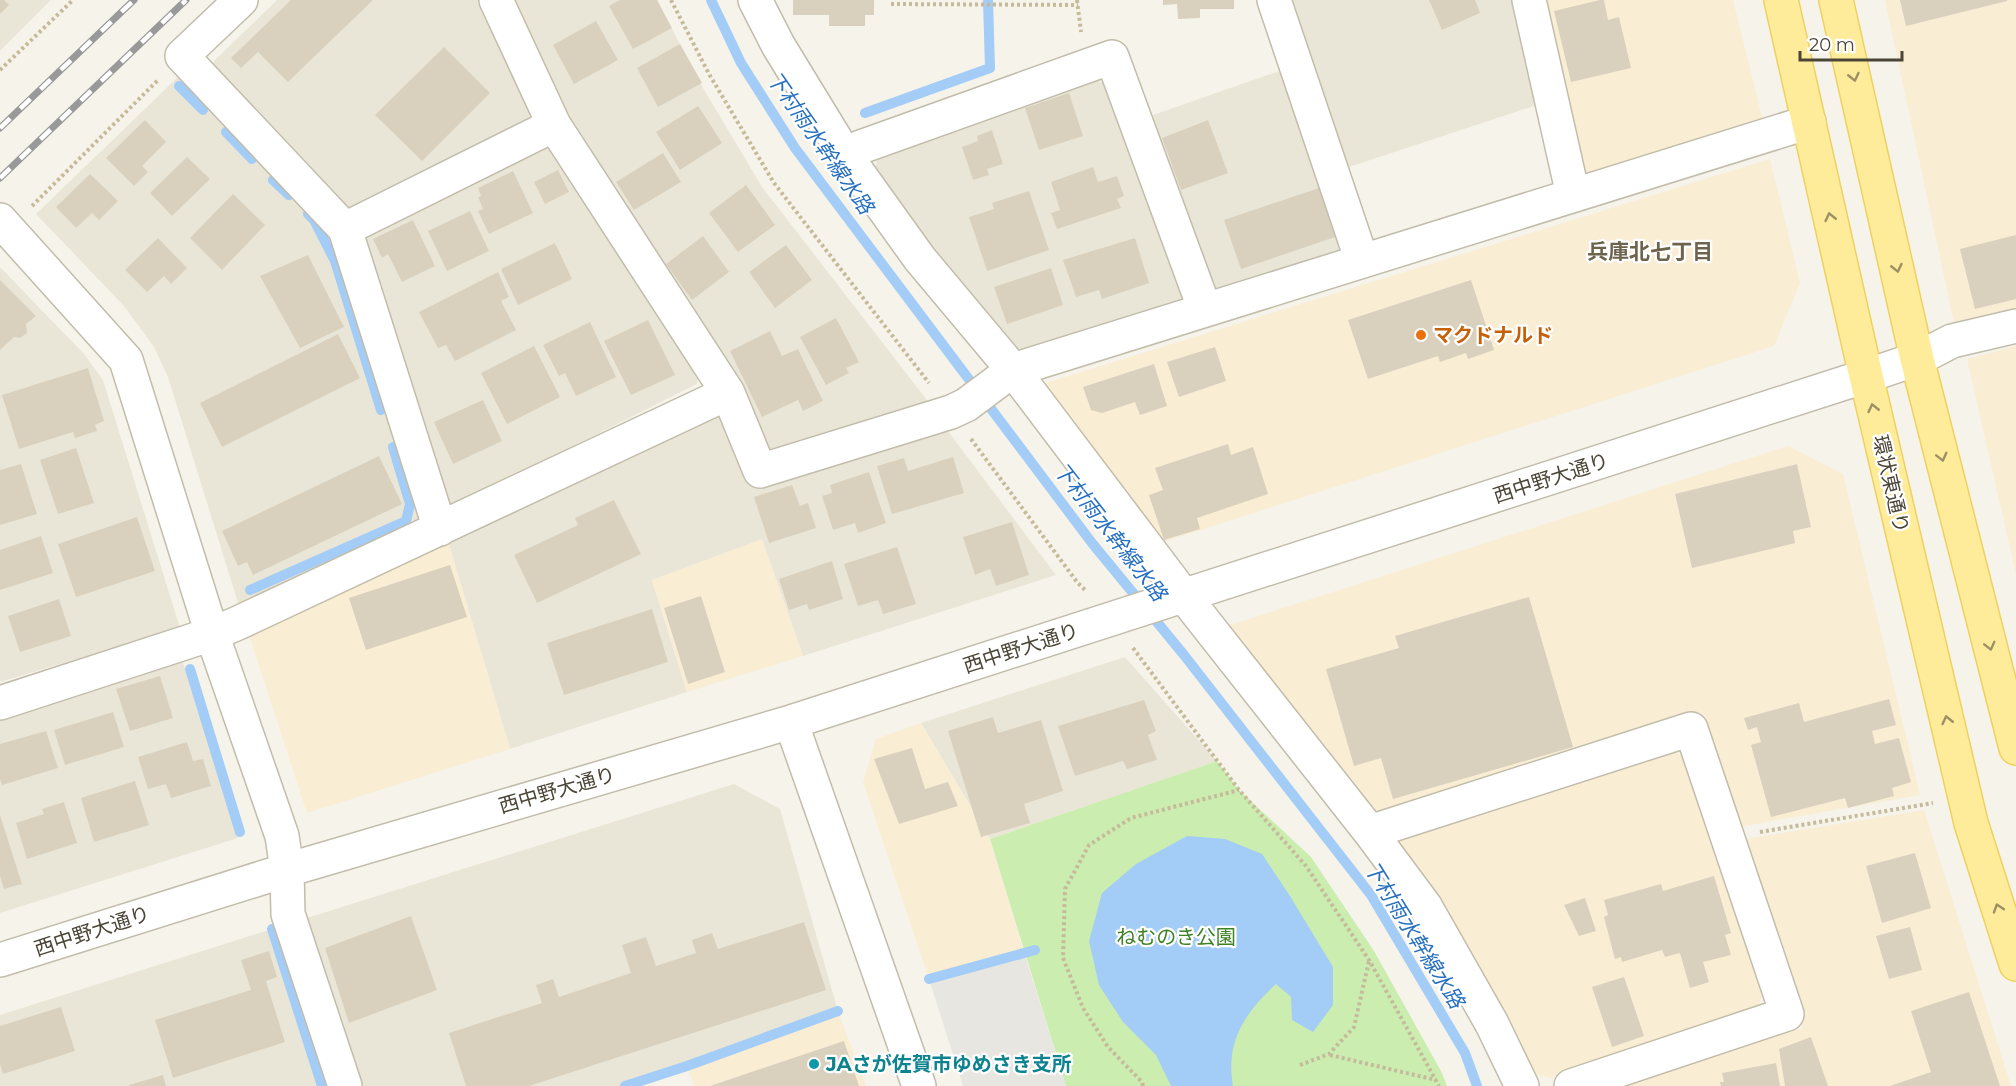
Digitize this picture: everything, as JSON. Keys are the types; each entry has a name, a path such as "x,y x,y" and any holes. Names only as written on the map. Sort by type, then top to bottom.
{"main road":[{"name":"環状東通り","path":"1781,0 1971,823 2016,964"},
{"path":"1836,0 1917,359 2016,748"}],"street":[{"path":"241,0 182,56 345,229 440,529"},
{"path":"496,0 554,125 728,393 759,471 951,412 966,405 1013,369 1809,122"},
{"path":"756,0 778,45 844,153 920,259 1013,369 1184,596 1370,832 1425,906 1492,1024 1522,1086"},
{"path":"1274,0 1362,261"},
{"path":"1529,0 1574,195"},
{"path":"844,153 1112,57 1205,310"},
{"path":"345,229 554,125"},
{"path":"4,225 126,360 212,634 282,836 287,870 288,914 345,1086"},
{"name":"西中野大通り","path":"0,960 287,870 790,722 1866,376 1917,359 1952,341 2016,326"},
{"path":"0,703 212,634 238,623 728,393"},
{"path":"790,722 919,1086"},
{"path":"1370,832 1691,729 1787,1014 1570,1086"}],"path":[{"path":"0,70 73,0"},
{"path":"671,0 709,74 774,183 951,412 1077,582 1113,619 1239,790 1306,866 1369,960 1439,1086"},
{"path":"891,4 1078,5"},
{"path":"4,225 182,56"},
{"path":"1143,1086 1142,1082 1108,1047 1083,1008 1063,958 1065,889 1089,845 1131,818 1239,790"},
{"path":"1728,837 1934,803"},
{"path":"1300,1065 1329,1054 1354,1027 1369,960"},
{"path":"1329,1054 1437,1080"}],"shaded area":[{"path":"0,0 51,0 0,51"},
{"path":"277,0 480,0 538,117 350,210 210,65"},
{"path":"511,0 657,0 700,83 762,187 930,404 781,452 760,449 566,121"},
{"path":"1292,0 1518,0 1543,103 1349,167"},
{"path":"1545,0 1733,0 1763,121 1586,175"},
{"path":"1885,0 2016,0 2016,309 1954,323"},
{"path":"1288,68 1348,249 1210,292 1150,116"},
{"path":"178,77 319,220 339,259 424,519 239,606 168,377 154,347 124,306 36,214"},
{"path":"1089,77 1106,84 1183,301 1014,352 874,172 879,150"},
{"path":"551,142 700,368 697,384 451,507 360,232"},
{"path":"1770,159 1800,283 1774,346 1157,544 1039,385"},
{"path":"0,267 84,354 103,380 180,628 0,682"},
{"path":"2016,346 2016,574 1967,359"},
{"path":"718,406 751,486 942,423 1056,575 803,656 762,540 652,580 687,692 510,749 447,538"},
{"path":"1788,446 1843,474 1920,795 1738,827 1703,713 1374,820 1227,626"},
{"path":"447,538 510,749 307,813 248,632"},
{"path":"762,539 803,656 687,692 652,580"},
{"path":"181,656 238,838 0,913 0,714"},
{"path":"1125,657 1217,761 990,839 921,723"},
{"path":"921,723 990,839 1024,952 929,979 863,782 876,739"},
{"path":"1671,750 1688,759 1764,993 1756,1010 1551,1078 1529,1073 1397,851 1403,835"},
{"path":"734,784 780,809 838,1011 625,1086 360,1086 307,918"},
{"path":"1924,810 2011,1086 1607,1086 1803,1028 1745,839"},
{"path":"272,929 322,1086 0,1086 0,1015"},
{"path":"1024,952 1066,1086 963,1086 929,979"},
{"path":"838,1011 866,1086 694,1086 687,1066"}],"green space":[{"name":"ねむのき公園","path":"1217,761 1239,790 1311,857 1374,951 1441,1071 1447,1086 1066,1086 990,839"}],"water":[{"path":"1187,836 1225,839 1262,854 1333,967 1333,1005 1313,1032 1292,1020 1291,997 1276,984 1255,1006 1240,1029 1235,1042 1231,1070 1233,1086 1171,1086 1156,1055 1123,1022 1099,985 1089,941 1102,893 1136,864"}],"building":[{"path":"0,0 4,0 9,5 0,14"},
{"path":"291,0 373,0 288,82 258,52 241,68 231,58"},
{"path":"620,0 657,0 672,28 633,49 609,6"},
{"path":"793,0 874,0 874,15 865,15 865,26 829,26 829,15 793,15"},
{"path":"1163,0 1234,0 1234,9 1200,9 1200,18 1178,19 1177,4 1163,5"},
{"path":"1429,0 1475,0 1480,13 1442,30"},
{"path":"1604,0 1608,20 1619,17 1631,68 1571,82 1554,11"},
{"path":"1900,0 2007,0 2007,1 1906,26"},
{"path":"596,21 618,60 574,84 553,45"},
{"path":"680,44 702,83 658,107 637,68"},
{"path":"444,47 490,93 422,161 375,115"},
{"path":"1069,93 1083,136 1039,150 1025,108"},
{"path":"698,106 722,143 680,170 656,132"},
{"path":"145,120 166,142 142,166 148,172 134,186 106,158"},
{"path":"1208,120 1228,173 1181,190 1162,138"},
{"path":"992,130 1003,164 987,169 989,175 973,180 962,147 978,141 977,136"},
{"path":"663,153 681,182 634,210 616,182"},
{"path":"187,157 210,179 172,216 150,193"},
{"path":"1093,167 1098,182 1117,176 1124,196 1117,199 1121,208 1057,229 1051,213 1060,210 1051,182"},
{"path":"558,170 569,192 545,204 534,182"},
{"path":"513,171 533,213 489,234 478,211 483,209 478,197 481,196 478,188"},
{"path":"90,174 118,201 99,220 92,213 76,228 56,207"},
{"path":"746,185 775,225 738,252 709,213"},
{"path":"1319,188 1335,237 1241,269 1224,220"},
{"path":"1029,191 1049,250 987,271 969,217 994,209 992,203"},
{"path":"233,194 265,225 222,270 190,238"},
{"path":"470,211 489,251 447,271 428,231"},
{"path":"413,220 435,266 402,282 388,254 382,258 373,239"},
{"path":"2016,235 2016,299 1975,309 1960,249"},
{"path":"703,236 729,272 692,300 666,264"},
{"path":"158,238 187,268 171,284 164,276 147,292 125,270"},
{"path":"1135,238 1149,283 1102,299 1099,290 1076,297 1063,260"},
{"path":"555,243 572,279 518,305 501,269"},
{"path":"786,245 812,280 775,308 749,272"},
{"path":"308,255 344,327 300,348 260,276"},
{"path":"1051,268 1063,305 1007,324 994,287"},
{"path":"498,272 509,297 501,301 516,330 455,361 446,345 438,348 419,312"},
{"path":"0,280 36,316 26,324 27,333 20,338 14,337 0,350"},
{"name":"マクドナルド","path":"1471,280 1494,350 1468,359 1466,353 1440,362 1438,356 1368,379 1348,320"},
{"path":"836,318 859,362 846,368 849,373 826,385 800,337"},
{"path":"648,320 675,375 631,395 604,341"},
{"path":"590,322 616,377 576,396 565,373 559,376 543,345"},
{"path":"770,331 782,356 798,349 823,401 803,411 798,400 762,417 730,351"},
{"path":"338,334 360,378 222,447 200,403"},
{"path":"534,346 560,397 507,424 481,373"},
{"path":"1215,347 1226,381 1179,397 1167,362"},
{"path":"1154,364 1167,406 1140,415 1135,402 1102,413 1091,410 1083,387"},
{"path":"88,368 104,421 95,425 97,431 75,438 73,432 19,449 2,395"},
{"path":"483,400 502,441 453,464 434,422"},
{"path":"1228,444 1231,455 1253,447 1268,494 1197,518 1200,529 1164,540 1149,495 1163,490 1155,468"},
{"path":"76,448 94,503 58,514 40,460"},
{"path":"379,456 402,504 253,575 247,562 238,566 222,531"},
{"path":"953,457 964,493 892,514 877,466 904,458 908,471"},
{"path":"21,464 37,514 0,525 0,470"},
{"path":"1797,464 1811,527 1793,531 1795,543 1692,568 1675,494"},
{"path":"869,472 886,523 858,533 855,523 833,530 822,496 832,493 830,485"},
{"path":"792,485 800,506 808,503 816,528 769,543 754,497"},
{"path":"614,500 641,554 537,603 514,555 578,525 575,518"},
{"path":"137,517 155,571 76,597 58,544"},
{"path":"1012,522 1029,575 996,586 990,569 975,575 963,537"},
{"path":"41,536 53,573 0,590 0,550"},
{"path":"897,547 916,604 883,614 878,600 858,606 844,564"},
{"path":"832,561 843,599 809,610 807,604 789,610 779,579"},
{"path":"450,565 467,617 366,650 349,598"},
{"path":"701,596 725,672 688,684 664,608"},
{"path":"1529,597 1573,747 1393,799 1381,758 1354,766 1326,669 1399,648 1395,636"},
{"path":"59,599 71,636 20,652 8,616"},
{"path":"652,609 668,662 564,695 547,643"},
{"path":"160,676 173,718 130,731 116,689"},
{"path":"1889,699 1896,725 1872,731 1875,744 1899,738 1911,782 1892,788 1894,796 1848,808 1845,798 1771,817 1751,745 1761,742 1757,727 1748,730 1744,718 1799,703 1804,722"},
{"path":"1144,700 1156,731 1148,735 1157,760 1127,769 1123,761 1075,776 1058,726"},
{"path":"113,712 124,747 65,765 54,730"},
{"path":"993,717 998,733 1041,720 1063,791 1024,804 1030,823 981,837 948,731"},
{"path":"46,731 58,768 2,785 0,744"},
{"path":"187,742 193,761 203,759 211,786 171,798 166,784 148,789 138,757"},
{"path":"912,748 925,789 948,782 958,806 899,824 874,759"},
{"path":"135,781 149,825 94,842 81,798"},
{"path":"64,802 77,843 27,859 16,823 44,814 42,809"},
{"path":"0,815 22,884 4,889 0,876"},
{"path":"1915,853 1931,908 1882,923 1866,866"},
{"path":"1714,876 1731,933 1725,935 1731,955 1703,962 1709,982 1690,988 1680,953 1665,957 1662,950 1622,962 1621,957 1615,959 1604,917 1608,915 1604,900 1661,884 1663,891"},
{"path":"1585,898 1596,931 1579,936 1564,905"},
{"path":"411,916 437,990 349,1023 325,948"},
{"path":"804,922 826,990 529,1086 466,1086 449,1033 542,1003 536,985 553,979 559,997 631,973 622,945 646,937 656,966 696,953 692,940 712,933 718,949"},
{"path":"1910,927 1922,970 1889,979 1876,936"},
{"path":"269,951 277,977 266,981 285,1042 173,1078 155,1020 251,990 241,960"},
{"path":"1624,977 1644,1036 1612,1047 1592,987"},
{"path":"1969,992 2000,1086 1890,1086 1931,1072 1911,1011"},
{"path":"61,1007 75,1051 3,1074 0,1064 0,1026"},
{"path":"1811,1037 1828,1086 1785,1086 1779,1049"},
{"name":"JAさが佐賀市ゆめさき支所","path":"844,1041 859,1086 710,1086"},
{"path":"1776,1063 1780,1086 1721,1086 1720,1082 1724,1082 1722,1073"},
{"path":"163,1075 166,1086 129,1086 129,1085"}],"waterway":[{"name":"下村雨水幹線水路","path":"711,0 741,63 795,148 1092,543 1184,655 1371,895 1465,1053 1477,1086"},
{"path":"865,113 990,68 988,0"},
{"path":"179,86 203,110"},
{"path":"226,132 252,159"},
{"path":"273,180 289,195"},
{"path":"308,214 314,220 335,261 381,410"},
{"path":"250,590 406,521 410,504 393,447"},
{"path":"190,669 240,832"},
{"path":"272,929 322,1086"},
{"path":"929,979 1035,950"},
{"path":"625,1086 838,1011"}],"railway":[{"path":"0,128 134,0"},
{"path":"0,178 186,0"}],"place":[{"name":"マクドナルド","path":"1421,335"},
{"name":"JAさが佐賀市ゆめさき支所","path":"814,1064"}],"district":[{"name":"兵庫北七丁目","path":"1650,252"}]}
